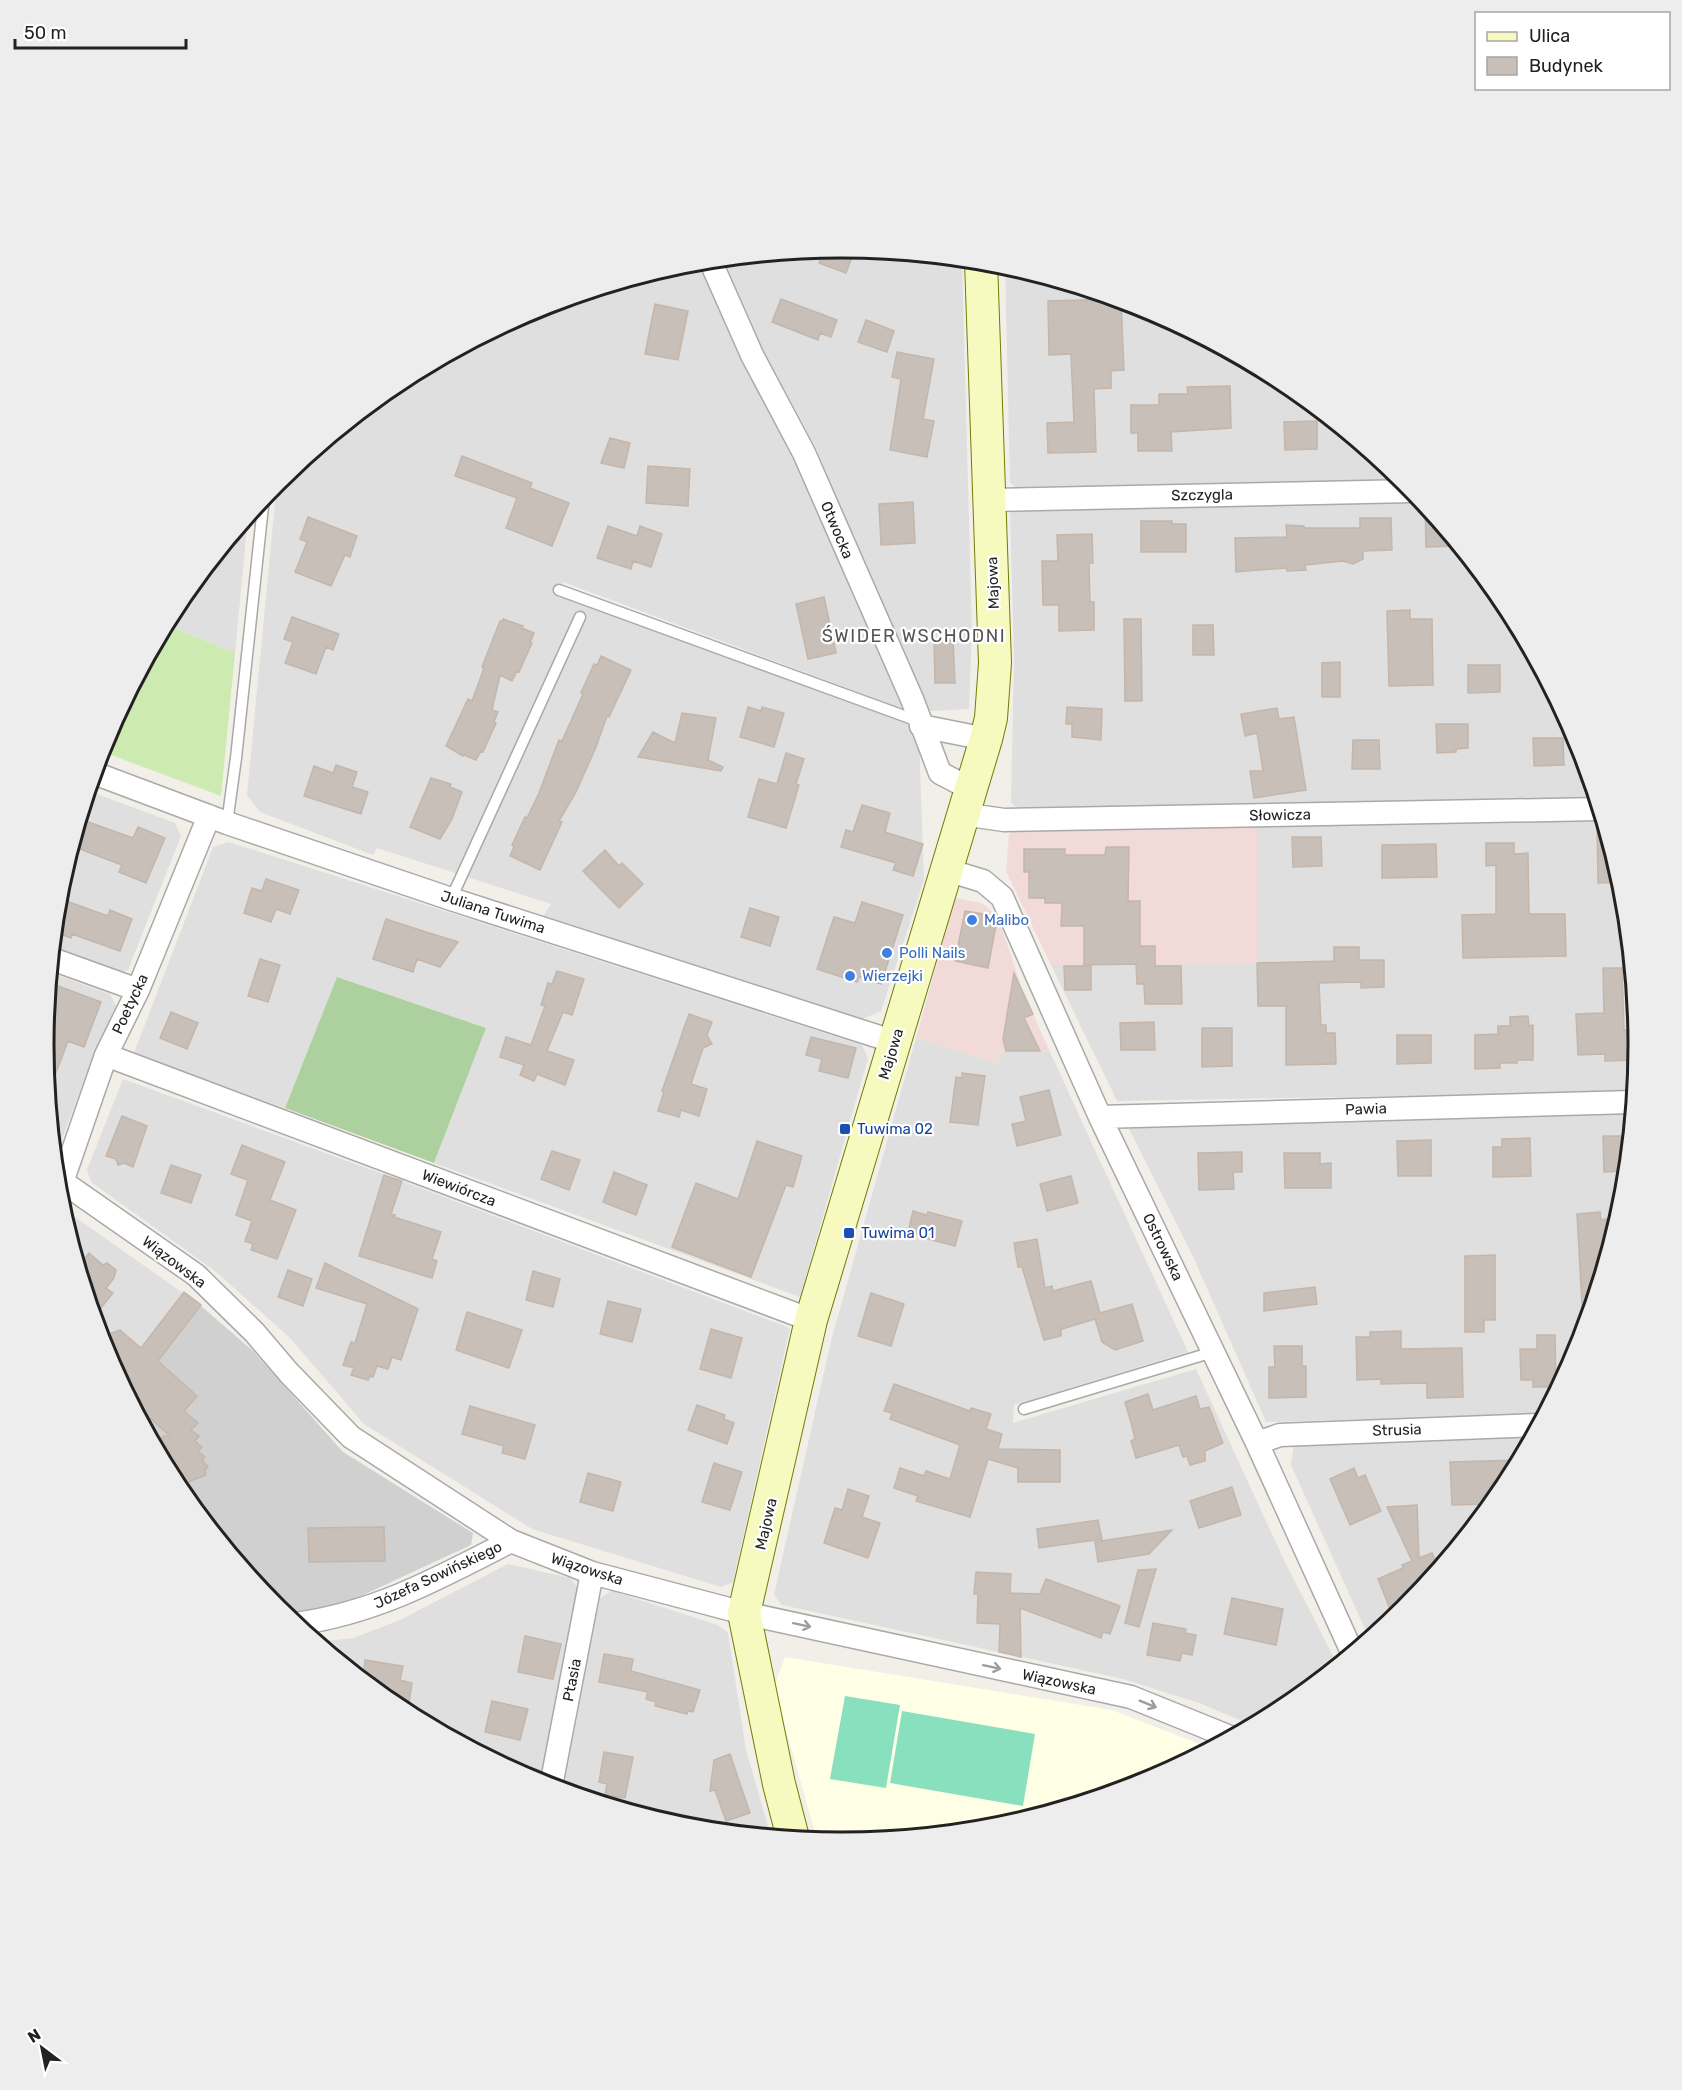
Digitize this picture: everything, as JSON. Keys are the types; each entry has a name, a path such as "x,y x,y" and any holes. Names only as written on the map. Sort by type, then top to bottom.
{"street":[{"name":"Otwocka","path":"714,269 752,355 804,453 912,699 940,773 967,802"},
{"name":"Majowa","path":"791,1830 779,1784 744,1613 811,1320 991,718 995,663 981,271"},
{"name":"Szczygla","path":"990,500 1399,491"},
{"path":"920,724 986,739"},
{"name":"Juliana Tuwima","path":"102,777 218,820 451,899 895,1042"},
{"name":"Słowicza","path":"967,802 1004,820 1591,809"},
{"name":"Poetycka","path":"64,1170 106,1055 218,820"},
{"name":"Ostrowska","path":"947,870 982,881 1002,897 1100,1117 1257,1443 1349,1646"},
{"path":"59,962 138,990"},
{"name":"Wiewiórcza","path":"106,1055 811,1320"},
{"name":"Pawia","path":"1100,1117 1625,1102"},
{"name":"Wiązowska","path":"68,1191 196,1275 255,1333 351,1437 511,1541 592,1573 744,1613 1131,1697 1222,1734"},
{"name":"Strusia","path":"1257,1443 1280,1435 1530,1425"},
{"name":"Józefa Sowińskiego","path":"307,1622 330,1619 376,1605 428,1583 511,1541"},
{"name":"Ptasia","path":"553,1777 592,1573"}],"lane":[{"path":"218,820 236,758 262,512"},
{"path":"559,590 920,724"},
{"path":"451,899 580,617"},
{"path":"1024,1409 1213,1353"}],"shaded area":[{"path":"841,258 892,260 962,268 972,632 969,709 930,711 898,653 817,450 726,281 722,268 790,260"},
{"path":"705,270 856,592 906,710 563,582 556,595 913,726 919,739 924,880 881,1011 858,1021 542,918 551,904 377,848 373,855 260,812 247,795 275,499 322,453 362,421 448,363 493,339 588,300 637,285"},
{"path":"1005,275 1094,300 1142,318 1234,363 1320,421 1360,453 1391,483 1015,487 1010,482"},
{"path":"1409,501 1433,526 1465,566 1523,652 1568,744 1588,798 1019,809 1011,803 1014,658 1010,514 1019,506"},
{"path":"247,529 235,653 174,628 217,566"},
{"path":"96,793 175,823 181,836 128,970 118,975 60,954 69,891"},
{"path":"1594,818 1613,891 1621,942 1628,1045 1626,1092 1117,1101 1051,965 1257,963 1257,824"},
{"path":"1257,824 1257,963 1051,965 1006,871 1009,835 1016,828"},
{"path":"229,842 862,1045 868,1058 800,1297 434,1163 486,1028 337,977 285,1108 134,1053 213,847"},
{"path":"955,898 982,903 998,917 1022,989 1050,1052 1001,1051 998,1063 916,1038"},
{"path":"58,975 110,994 116,1006 60,1143 54,1045"},
{"path":"916,1038 998,1063 1001,1051 1050,1052 1188,1352 1014,1405 1013,1423 1196,1369 1283,1558 1334,1658 1243,1721 1199,1703 1123,1679 782,1605 774,1595 831,1341"},
{"path":"123,1079 402,1181 790,1328 733,1582 721,1587 532,1529 364,1424 290,1338 215,1271 91,1182 87,1170"},
{"path":"1625,1110 1613,1199 1601,1249 1568,1346 1536,1414 1266,1422 1195,1261 1129,1129 1134,1123"},
{"path":"74,1218 200,1305 145,1376 116,1350 96,1298"},
{"path":"200,1305 253,1351 343,1452 473,1533 471,1545 333,1609 295,1611 249,1564 187,1482 159,1438 116,1350 146,1376"},
{"path":"1525,1435 1495,1482 1433,1564 1366,1631 1291,1465 1294,1443"},
{"path":"508,1564 570,1578 582,1592 546,1774 493,1751 447,1727 362,1669 327,1641 353,1638 400,1620"},
{"path":"612,1591 718,1625 728,1633 746,1750 769,1828 687,1817 637,1805 565,1781 600,1598"},
{"path":"785,1657 1112,1710 1201,1745 1142,1772 1094,1790 995,1817 892,1830 814,1831 774,1687"}],"green space":[{"path":"174,628 235,653 221,796 110,755 135,697"},
{"path":"337,977 486,1028 434,1163 285,1108"},
{"path":"845,1696 900,1705 886,1788 830,1779"},
{"path":"902,1711 1035,1734 1023,1806 890,1783"}],"building":[{"path":"851,258 846,273 819,263 820,259"},
{"path":"781,299 837,320 831,337 820,333 818,340 772,322"},
{"path":"1093,300 1121,310 1124,370 1111,371 1111,388 1094,389 1096,452 1048,453 1047,423 1074,422 1071,354 1049,355 1048,301"},
{"path":"655,304 688,311 678,360 645,354"},
{"path":"866,320 894,331 887,352 858,342"},
{"path":"897,352 934,359 923,419 934,421 927,457 890,450 901,379 892,377"},
{"path":"1230,386 1231,428 1171,432 1172,451 1138,451 1138,433 1131,433 1131,405 1159,405 1159,394 1188,394 1187,387"},
{"path":"1317,421 1317,449 1285,450 1284,422"},
{"path":"610,438 630,443 624,468 601,463"},
{"path":"462,456 532,483 530,488 569,503 552,546 506,528 517,498 455,476"},
{"path":"648,466 690,469 688,506 646,503"},
{"path":"913,502 915,543 881,545 879,504"},
{"path":"308,517 357,536 350,557 345,555 331,586 295,572 307,542 300,539"},
{"path":"1360,518 1391,518 1392,550 1363,551 1363,559 1353,564 1343,561 1305,565 1306,570 1287,571 1286,568 1236,572 1235,538 1287,537 1286,525 1304,526 1304,528 1360,528"},
{"path":"1425,518 1449,546 1426,547"},
{"path":"1141,521 1172,521 1172,524 1186,524 1186,552 1141,552"},
{"path":"608,526 637,536 640,526 662,534 651,567 633,561 631,569 597,558"},
{"path":"1092,534 1093,563 1089,563 1090,602 1094,602 1094,630 1059,631 1059,605 1043,605 1042,561 1058,561 1057,535"},
{"path":"824,597 836,653 808,659 796,604"},
{"path":"1410,610 1410,619 1432,619 1433,685 1389,686 1387,611"},
{"path":"292,617 339,634 333,650 326,647 316,674 285,663 293,642 284,639"},
{"path":"503,619 523,626 522,628 534,633 519,672 517,671 512,681 500,675 492,710 498,712 494,722 496,723 483,752 481,751 476,760 463,756 446,746 468,699 472,701 484,668 482,667 500,621 502,622"},
{"path":"1124,619 1141,619 1142,701 1125,701"},
{"path":"1193,625 1213,625 1214,655 1193,655"},
{"path":"953,640 955,683 935,683 934,641"},
{"path":"601,656 631,670 609,717 607,716 576,792 559,821 562,822 540,870 510,856 514,847 512,845 539,793 559,740 562,741 594,664 597,665"},
{"path":"1340,662 1340,697 1322,697 1322,663"},
{"path":"1468,665 1500,665 1500,692 1468,693"},
{"path":"748,707 761,711 762,707 784,713 774,747 740,737"},
{"path":"1067,707 1102,709 1101,740 1072,737 1072,724 1066,724"},
{"path":"1277,708 1279,719 1294,717 1306,790 1254,798 1250,771 1263,771 1257,733 1245,736 1241,714"},
{"path":"682,713 716,718 708,760 723,767 721,771 638,757 653,732 675,743"},
{"path":"1436,724 1468,724 1468,748 1456,749 1456,752 1437,753"},
{"path":"1533,738 1563,738 1564,765 1534,766"},
{"path":"1353,740 1379,740 1380,769 1352,769"},
{"path":"786,753 804,759 786,828 748,817 759,779 777,784"},
{"path":"336,765 357,772 352,787 368,792 361,814 304,796 314,766 333,773"},
{"path":"431,778 451,784 450,787 462,792 452,819 440,839 410,827"},
{"path":"862,805 890,813 885,832 923,844 913,876 893,870 896,863 841,847 846,830 853,832"},
{"path":"87,821 133,838 138,827 165,838 146,883 119,872 122,865 79,849"},
{"path":"1597,828 1611,882 1598,883"},
{"path":"1292,837 1321,837 1322,866 1293,867"},
{"path":"1486,843 1514,843 1514,854 1528,853 1529,914 1565,914 1566,956 1463,958 1462,915 1496,914 1496,865 1486,866"},
{"path":"1436,844 1437,877 1382,878 1382,845"},
{"path":"1106,847 1129,847 1128,901 1140,901 1140,946 1155,946 1155,966 1181,966 1182,1004 1145,1004 1144,984 1137,984 1136,964 1084,965 1084,926 1061,926 1062,903 1045,903 1045,898 1029,898 1029,872 1024,872 1024,849 1065,849 1065,855 1105,855"},
{"path":"605,850 619,866 622,863 643,884 619,908 583,871"},
{"path":"266,879 299,890 290,914 276,909 271,922 244,913 252,888 262,891"},
{"path":"67,901 108,916 110,910 132,919 120,951 72,934 71,938 62,935"},
{"path":"862,902 903,915 881,984 859,977 857,982 817,969 834,917 855,923"},
{"path":"750,908 779,917 770,946 741,937"},
{"path":"965,911 996,916 988,968 955,961"},
{"path":"386,919 458,942 440,967 417,959 413,972 373,959"},
{"path":"1334,947 1359,947 1359,960 1384,960 1384,987 1361,988 1361,982 1319,983 1321,1025 1326,1025 1326,1033 1335,1033 1336,1064 1286,1065 1286,1006 1258,1006 1257,963 1334,961"},
{"path":"260,959 280,965 268,1002 248,996"},
{"path":"1064,966 1091,966 1091,990 1065,990"},
{"path":"1603,968 1622,968 1627,1060 1605,1061 1605,1054 1578,1055 1576,1014 1604,1013"},
{"path":"557,971 584,979 572,1015 563,1012 547,1051 574,1060 565,1085 537,1074 534,1081 520,1075 524,1065 500,1057 506,1037 531,1045 545,1006 541,1005 548,983 552,984"},
{"path":"1014,973 1033,1014 1024,1018 1040,1051 1006,1051 1003,1039"},
{"path":"57,986 101,1002 84,1047 68,1041 55,1075"},
{"path":"171,1012 198,1023 187,1049 160,1038"},
{"path":"689,1014 712,1022 707,1035 712,1044 703,1048 691,1084 707,1089 699,1116 681,1110 679,1117 658,1111 664,1092 662,1091"},
{"path":"1528,1016 1529,1026 1533,1025 1533,1060 1500,1063 1500,1068 1475,1069 1475,1035 1498,1034 1498,1026 1510,1026 1510,1017"},
{"path":"1154,1022 1155,1050 1121,1050 1120,1023"},
{"path":"1202,1028 1232,1028 1232,1066 1202,1067"},
{"path":"1397,1035 1431,1035 1431,1063 1397,1064"},
{"path":"811,1037 856,1048 848,1078 819,1071 822,1059 806,1055"},
{"path":"962,1073 985,1076 978,1125 950,1122 956,1077 962,1078"},
{"path":"1049,1090 1061,1135 1017,1146 1012,1124 1026,1121 1020,1097"},
{"path":"122,1116 147,1126 133,1167 124,1163 118,1165 116,1159 106,1156"},
{"path":"1603,1136 1622,1136 1617,1171 1604,1172"},
{"path":"1530,1138 1531,1176 1493,1177 1493,1147 1502,1147 1502,1139"},
{"path":"1431,1140 1431,1176 1398,1176 1397,1141"},
{"path":"757,1141 802,1156 793,1187 786,1185 751,1277 672,1247 696,1183 738,1199"},
{"path":"242,1145 285,1162 270,1200 296,1210 277,1259 251,1250 253,1244 245,1241 252,1221 236,1215 248,1180 231,1174"},
{"path":"552,1151 580,1160 569,1190 541,1179"},
{"path":"1242,1152 1242,1172 1233,1172 1234,1189 1199,1190 1198,1153"},
{"path":"1284,1153 1320,1153 1320,1164 1331,1163 1331,1188 1285,1188"},
{"path":"171,1165 201,1175 191,1203 161,1193"},
{"path":"614,1172 647,1185 636,1215 603,1202"},
{"path":"384,1175 402,1181 391,1214 395,1215 394,1217 441,1232 432,1259 437,1261 432,1278 359,1256"},
{"path":"1071,1176 1078,1203 1047,1211 1040,1184"},
{"path":"913,1211 927,1215 928,1212 962,1221 955,1246 908,1232"},
{"path":"1600,1212 1601,1220 1606,1219 1606,1226 1582,1308 1577,1214"},
{"path":"1037,1239 1045,1288 1052,1286 1053,1291 1091,1281 1100,1313 1132,1304 1143,1341 1115,1350 1102,1342 1095,1319 1062,1329 1061,1326 1061,1336 1044,1340 1022,1267 1018,1267 1014,1243"},
{"path":"89,1253 103,1265 107,1263 116,1270 114,1278 106,1288 113,1293 100,1309 96,1298 84,1259"},
{"path":"1495,1255 1495,1320 1484,1320 1484,1332 1465,1332 1465,1256"},
{"path":"325,1263 418,1309 401,1360 392,1357 388,1369 377,1366 373,1377 370,1376 368,1380 351,1375 354,1368 343,1365 351,1342 355,1343 367,1304 316,1288"},
{"path":"288,1270 312,1279 303,1306 278,1297"},
{"path":"533,1271 560,1279 553,1307 526,1300"},
{"path":"1315,1287 1317,1304 1264,1311 1264,1293"},
{"path":"184,1292 201,1305 158,1361 197,1396 184,1411 198,1423 191,1430 199,1436 195,1441 202,1447 198,1451 205,1457 202,1460 208,1467 205,1470 206,1475 187,1482 159,1438 169,1435 147,1415 109,1334 120,1330 141,1348"},
{"path":"871,1293 904,1304 891,1346 858,1336"},
{"path":"608,1301 641,1309 632,1342 600,1334"},
{"path":"467,1312 522,1330 509,1368 456,1350"},
{"path":"711,1329 742,1338 731,1378 700,1369"},
{"path":"1401,1331 1401,1349 1462,1348 1463,1397 1427,1398 1427,1383 1381,1384 1381,1379 1357,1380 1356,1337 1370,1337 1370,1332"},
{"path":"1537,1335 1555,1335 1556,1373 1550,1387 1533,1387 1533,1380 1521,1380 1520,1349 1537,1349"},
{"path":"1274,1346 1302,1346 1302,1366 1306,1366 1306,1397 1269,1398 1269,1367 1275,1367"},
{"path":"894,1384 970,1411 971,1408 991,1414 986,1429 1002,1434 998,1449 1060,1450 1060,1482 1018,1482 1018,1468 988,1459 970,1517 916,1501 918,1496 894,1488 900,1468 924,1476 926,1471 950,1479 960,1445 890,1419 892,1413 884,1411"},
{"path":"1148,1394 1153,1410 1196,1396 1200,1409 1209,1407 1223,1443 1205,1451 1205,1461 1190,1465 1187,1456 1183,1457 1179,1445 1136,1458 1131,1441 1135,1439 1125,1402"},
{"path":"697,1405 725,1415 724,1419 734,1423 727,1444 688,1430"},
{"path":"470,1406 535,1425 525,1459 502,1453 504,1446 462,1434"},
{"path":"1509,1460 1479,1504 1452,1505 1450,1462"},
{"path":"714,1463 742,1472 730,1510 702,1502"},
{"path":"1354,1468 1358,1478 1365,1475 1381,1511 1350,1525 1330,1479"},
{"path":"588,1473 621,1482 613,1511 580,1502"},
{"path":"1232,1487 1241,1515 1199,1528 1190,1501"},
{"path":"848,1489 869,1496 862,1517 880,1523 868,1558 824,1543 835,1508 842,1510"},
{"path":"1417,1505 1419,1558 1432,1553 1435,1561 1390,1608 1378,1579 1403,1568 1402,1565 1412,1561 1387,1507"},
{"path":"1098,1520 1102,1539 1039,1548 1037,1529"},
{"path":"384,1527 385,1561 309,1562 308,1528"},
{"path":"1172,1530 1149,1554 1098,1562 1095,1542"},
{"path":"1156,1569 1139,1627 1125,1623 1138,1570"},
{"path":"976,1572 1011,1574 1010,1593 1040,1594 1046,1579 1120,1606 1110,1634 1103,1632 1101,1638 1020,1608 1021,1657 999,1652 1000,1624 977,1623 978,1594 974,1594"},
{"path":"1232,1598 1283,1609 1276,1645 1224,1634"},
{"path":"1153,1623 1186,1629 1185,1633 1196,1635 1192,1655 1182,1653 1180,1661 1147,1655"},
{"path":"525,1636 561,1644 553,1679 518,1672"},
{"path":"604,1654 633,1659 631,1671 700,1690 693,1712 688,1711 687,1714 655,1706 656,1702 646,1699 648,1692 599,1682"},
{"path":"365,1660 403,1666 400,1680 412,1683 409,1702 404,1699 364,1670"},
{"path":"492,1701 528,1709 520,1740 485,1732"},
{"path":"604,1752 633,1757 625,1798 605,1795 607,1784 599,1782"},
{"path":"730,1754 750,1813 726,1821 715,1790 710,1791 714,1760"}],"place":[{"name":"Malibo","path":"972,920"},
{"name":"Polli Nails","path":"887,953"},
{"name":"Wierzejki","path":"850,976"},
{"name":"Tuwima 02","path":"845,1129"},
{"name":"Tuwima 01","path":"849,1233"}],"district":[{"name":"ŚWIDER WSCHODNI","path":"914,636"}]}
